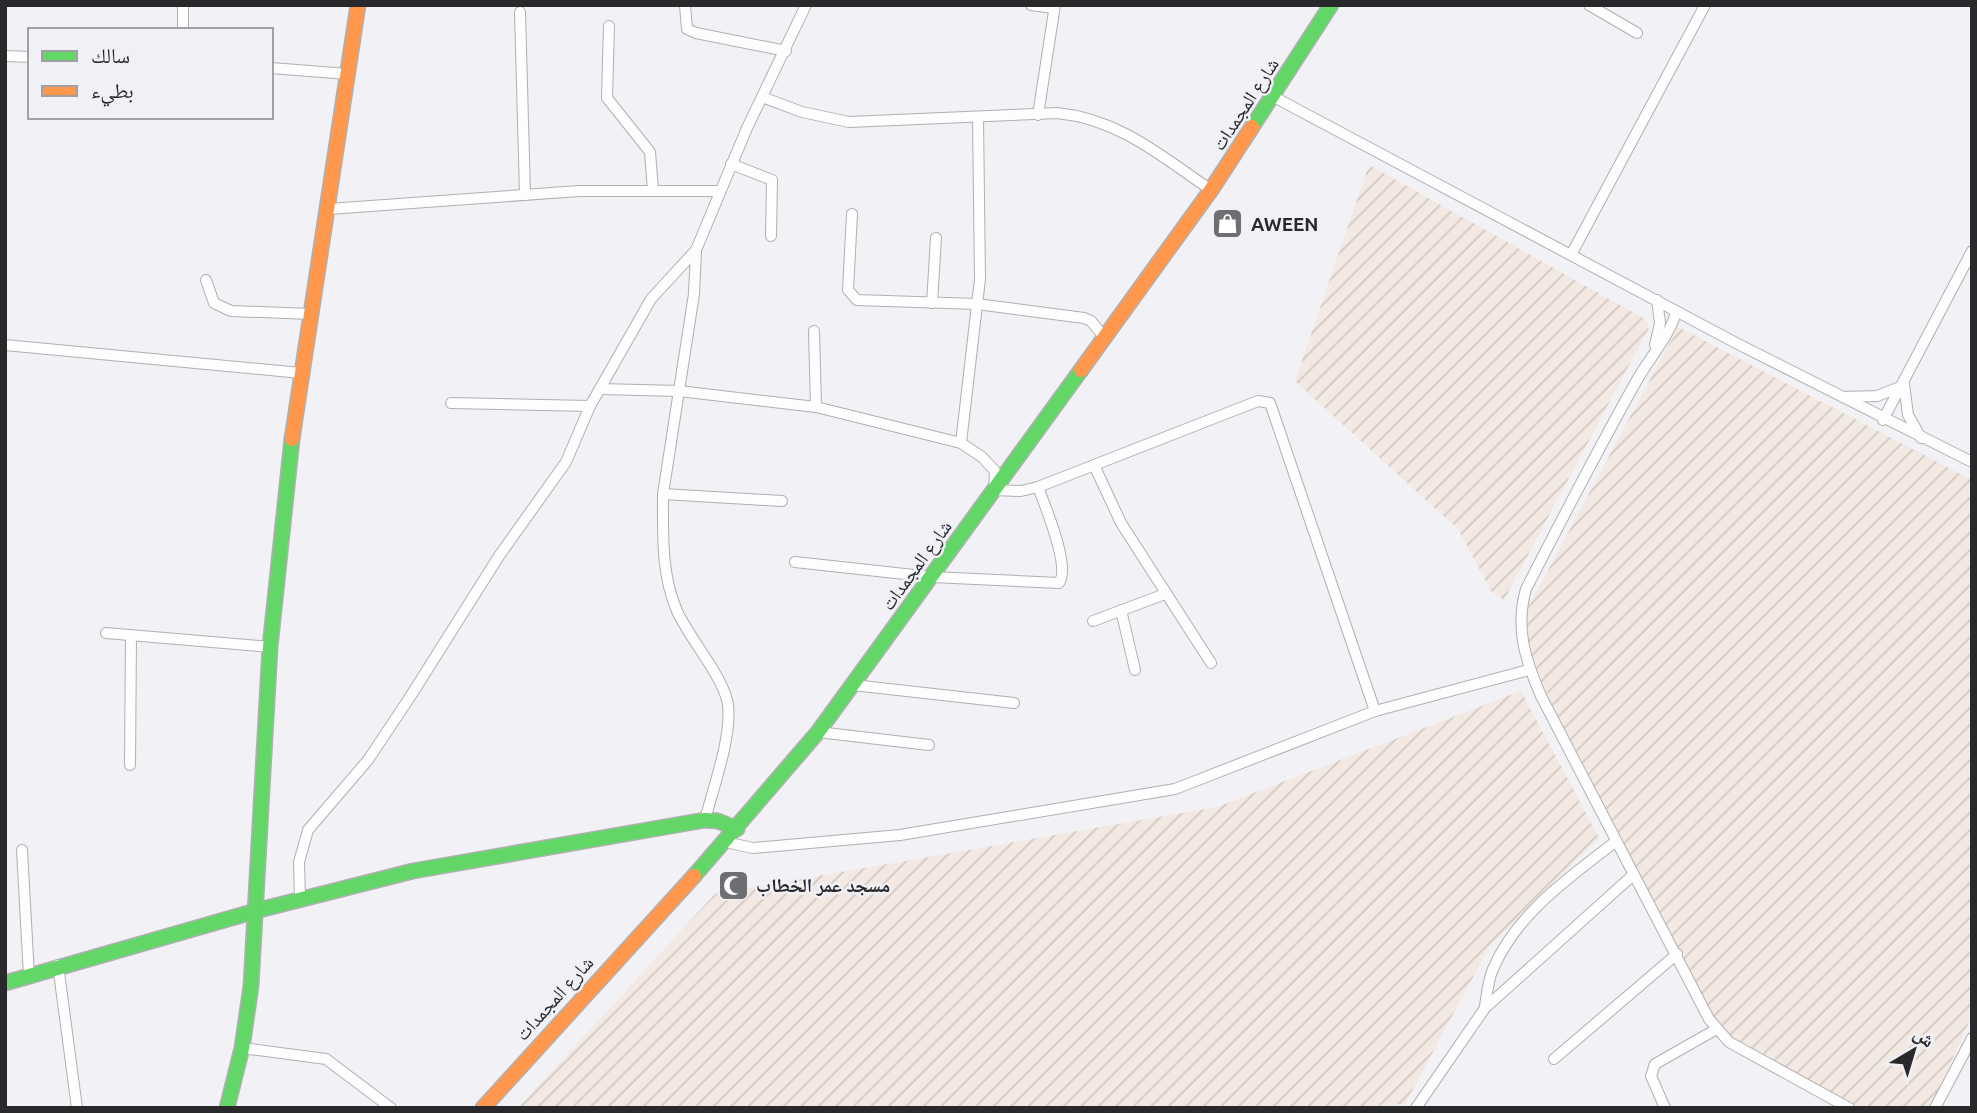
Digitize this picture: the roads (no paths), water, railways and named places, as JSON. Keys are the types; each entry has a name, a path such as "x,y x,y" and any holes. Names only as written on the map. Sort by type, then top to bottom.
{"main road":[{"path":"227,1108 242,1048 251,986 253,911 270,647 288,462 329,209 358,5"},
{"name":"شارع المجمدات","path":"483,1108 583,994 737,829 818,732 1211,190 1331,5"},
{"path":"5,982 300,898 508,852 705,820 718,821 737,829"}],"street":[{"path":"183,5 183,28"},
{"path":"685,5 687,29 786,51"},
{"path":"705,820 728,723 728,703 722,687 677,610 669,588 664,562 663,494 694,294 696,250 731,164 806,5"},
{"path":"1031,5 1055,7 1038,115"},
{"path":"1588,5 1637,33"},
{"path":"1572,253 1705,5"},
{"path":"520,12 525,195"},
{"path":"609,26 607,98 649,152 653,190"},
{"path":"5,56 28,57"},
{"path":"273,68 348,74"},
{"path":"762,97 802,112 849,122 1081,115 1108,123 1211,190"},
{"path":"1273,97 1883,420 1972,462"},
{"path":"961,443 980,279 978,118"},
{"path":"731,164 772,180 771,236"},
{"path":"329,209 525,195 653,190 720,191"},
{"path":"852,214 848,290 857,300 977,304 1084,318 1091,321 1105,338"},
{"path":"932,303 936,238"},
{"path":"300,898 299,862 309,830 368,760 499,556 565,462 590,406 651,299 696,250"},
{"path":"1883,420 1972,251"},
{"path":"206,280 214,303 231,310 311,314"},
{"path":"1655,348 1660,323 1657,300"},
{"path":"1675,311 1672,326 1655,348 1526,589 1520,611 1520,635 1529,670 1632,876 1677,954 1715,1030 1728,1042 1849,1108"},
{"path":"814,331 816,407"},
{"path":"5,345 301,373"},
{"path":"1840,397 1877,396 1902,383"},
{"path":"1902,383 1906,408 1922,438"},
{"path":"600,389 679,391 816,407 961,443 982,457 995,471 994,489 1021,491 1038,487 1258,401 1270,403 1375,711"},
{"path":"451,403 590,406"},
{"path":"1094,465 1121,523 1211,663"},
{"path":"795,562 932,577 1059,583 1063,575 1058,545 1038,487"},
{"path":"663,494 782,501"},
{"path":"1093,621 1165,594"},
{"path":"1121,611 1135,670"},
{"path":"106,633 270,647"},
{"path":"130,765 131,635"},
{"path":"725,842 753,848 900,835 1175,789 1375,711 1529,670"},
{"path":"853,685 1014,703"},
{"path":"818,732 929,745"},
{"path":"1485,1008 1492,971 1514,932 1548,895 1615,842"},
{"path":"22,850 29,976"},
{"path":"1416,1108 1485,1008 1632,876"},
{"path":"1554,1059 1677,954"},
{"path":"58,965 78,1108"},
{"path":"1665,1108 1650,1076 1655,1064 1715,1030"},
{"path":"1936,1108 1972,1038"},
{"path":"242,1048 326,1059 391,1108"}],"place":[{"name":"AWEEN","path":"1228,224"},
{"name":"مسجد عمر الخطاب","path":"733,885"}]}
